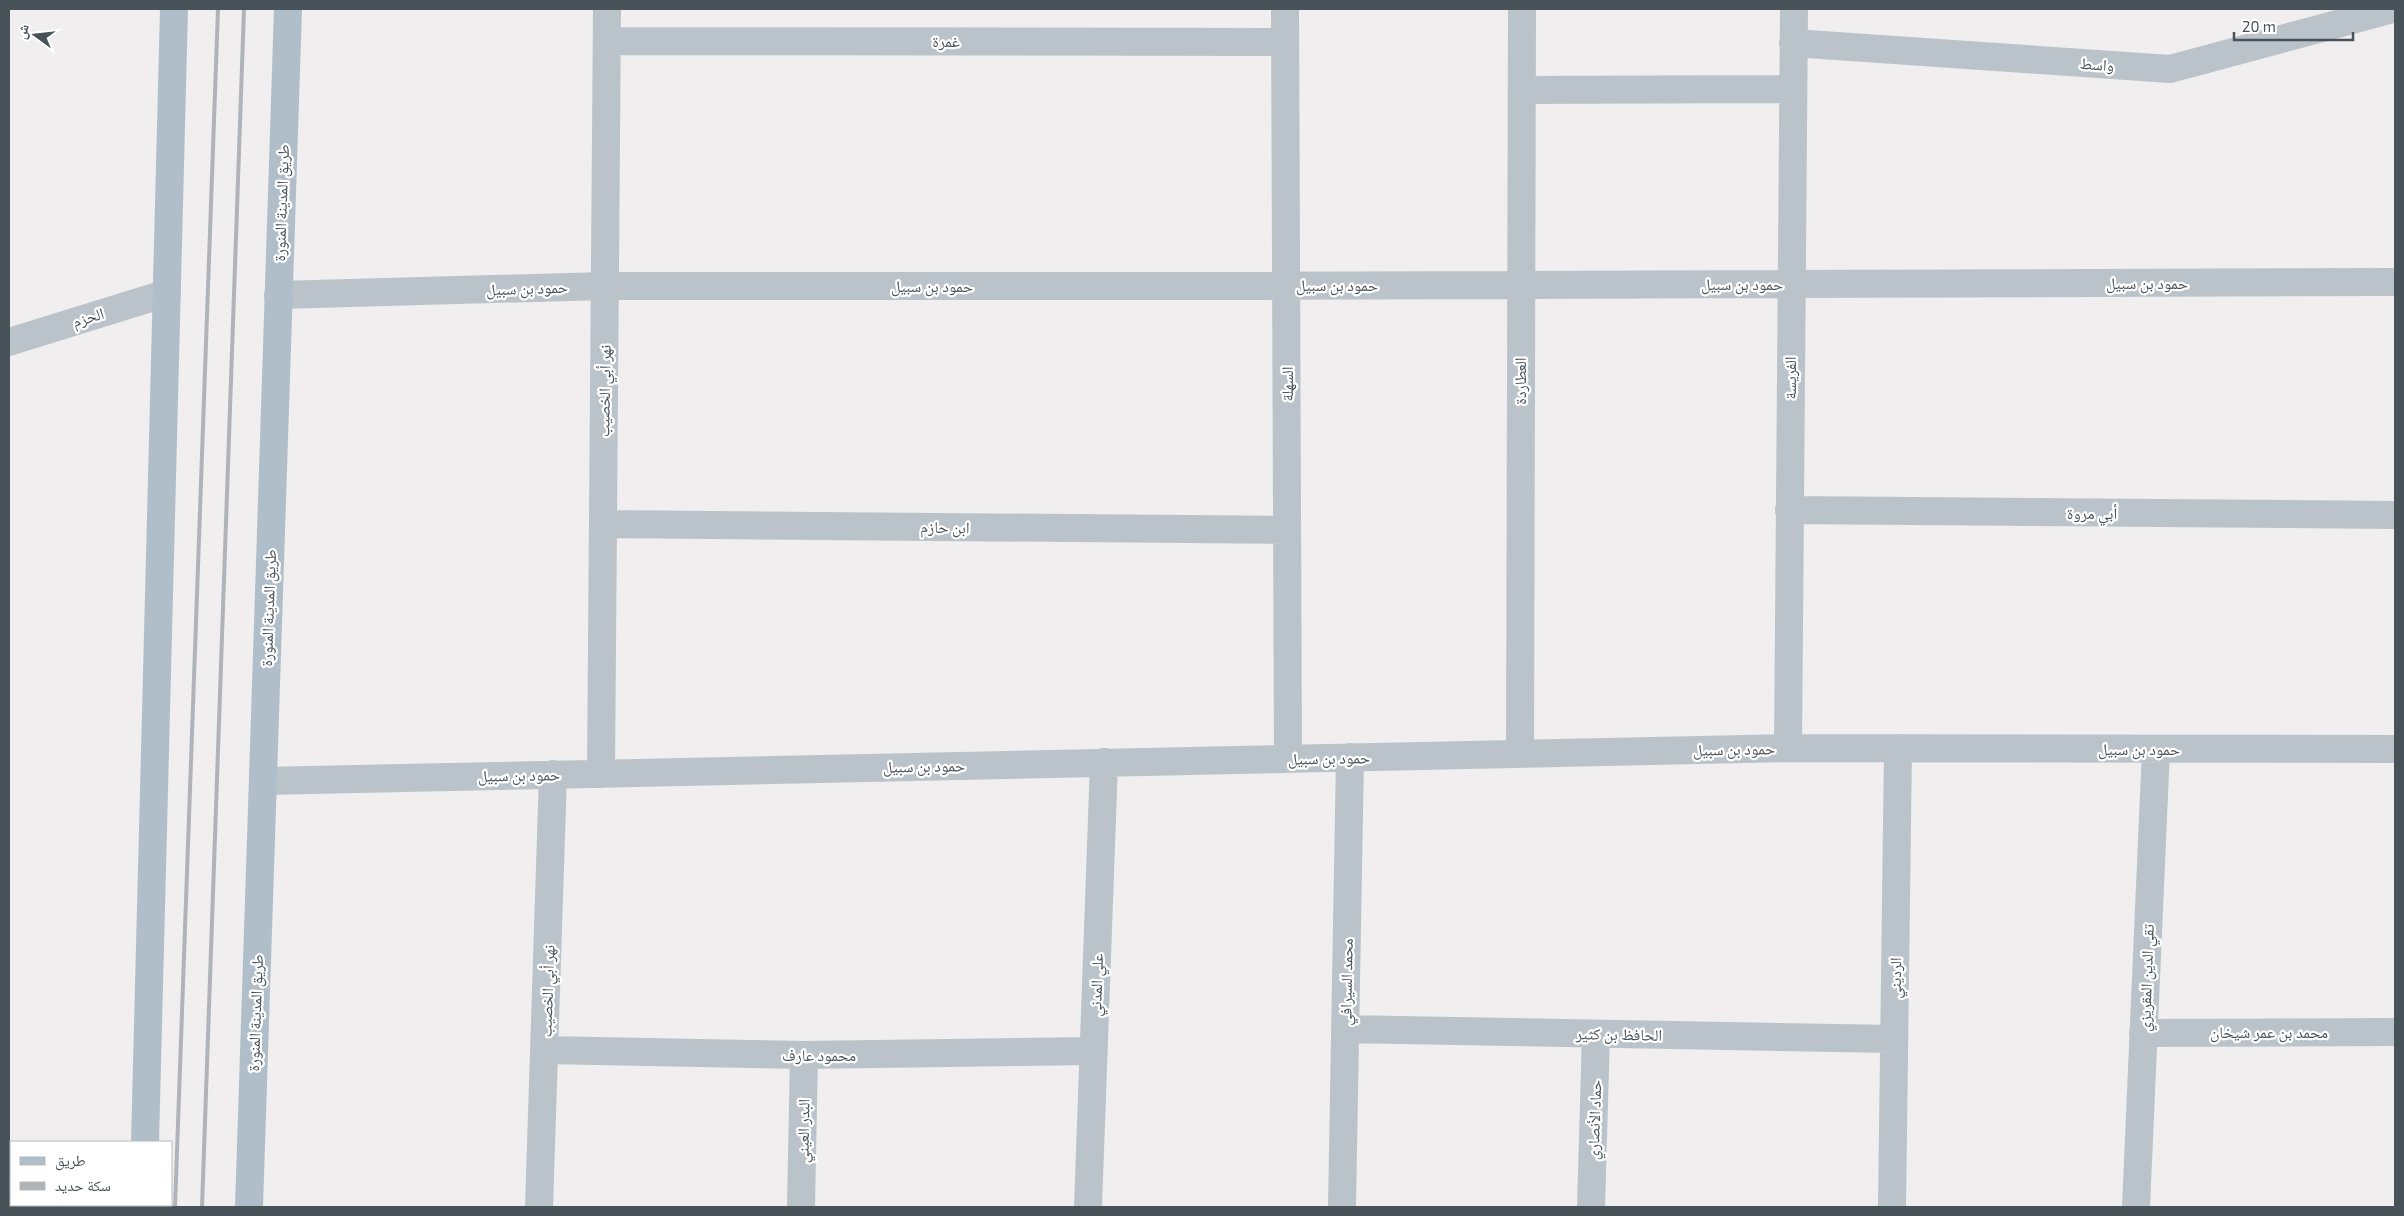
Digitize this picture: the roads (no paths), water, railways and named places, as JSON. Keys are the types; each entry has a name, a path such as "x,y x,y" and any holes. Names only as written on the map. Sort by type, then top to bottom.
{"main road":[{"path":"145,1141 174,9"},
{"name":"طريق المدينة المنورة","path":"249,1207 288,9"}],"street":[{"name":"نهر أبي الخصيب","path":"601,774 608,9"},
{"name":"السهلة","path":"1285,9 1288,759"},
{"name":"العطاردة","path":"1520,754 1522,9"},
{"name":"الفريسة","path":"1788,748 1794,9"},
{"name":"واسط","path":"1793,43 2170,69 2393,9"},
{"name":"غمرة","path":"607,41 1285,42"},
{"path":"1522,90 1793,89"},
{"name":"حمود بن سبيل","path":"278,295 605,286 2395,282"},
{"name":"الحزم","path":"10,338 167,293"},
{"name":"أبي مروة","path":"1789,510 2395,515"},
{"name":"ابن حازم","path":"603,524 1287,530"},
{"name":"حمود بن سبيل","path":"262,781 1788,748 2395,749"},
{"name":"الرديني","path":"1892,1207 1898,748"},
{"name":"تقي الدين المقريزي","path":"2136,1207 2156,748"},
{"name":"محمد السيرافي","path":"1342,1207 1350,757"},
{"name":"علي المدني","path":"1088,1207 1104,762"},
{"name":"نهر أبي الخصيب","path":"539,1207 553,774"},
{"name":"الحافظ بن كثير","path":"1345,1029 1894,1039"},
{"name":"محمد بن عمر شيخان","path":"2144,1033 2395,1032"},
{"name":"حماد الأنصاري","path":"1591,1207 1596,1034"},
{"name":"محمود عارف","path":"545,1050 804,1055 1093,1051"},
{"name":"البدر العيني","path":"801,1207 804,1055"}],"railway":[{"path":"175,1207 218,9"},
{"path":"202,1207 244,9"}]}
